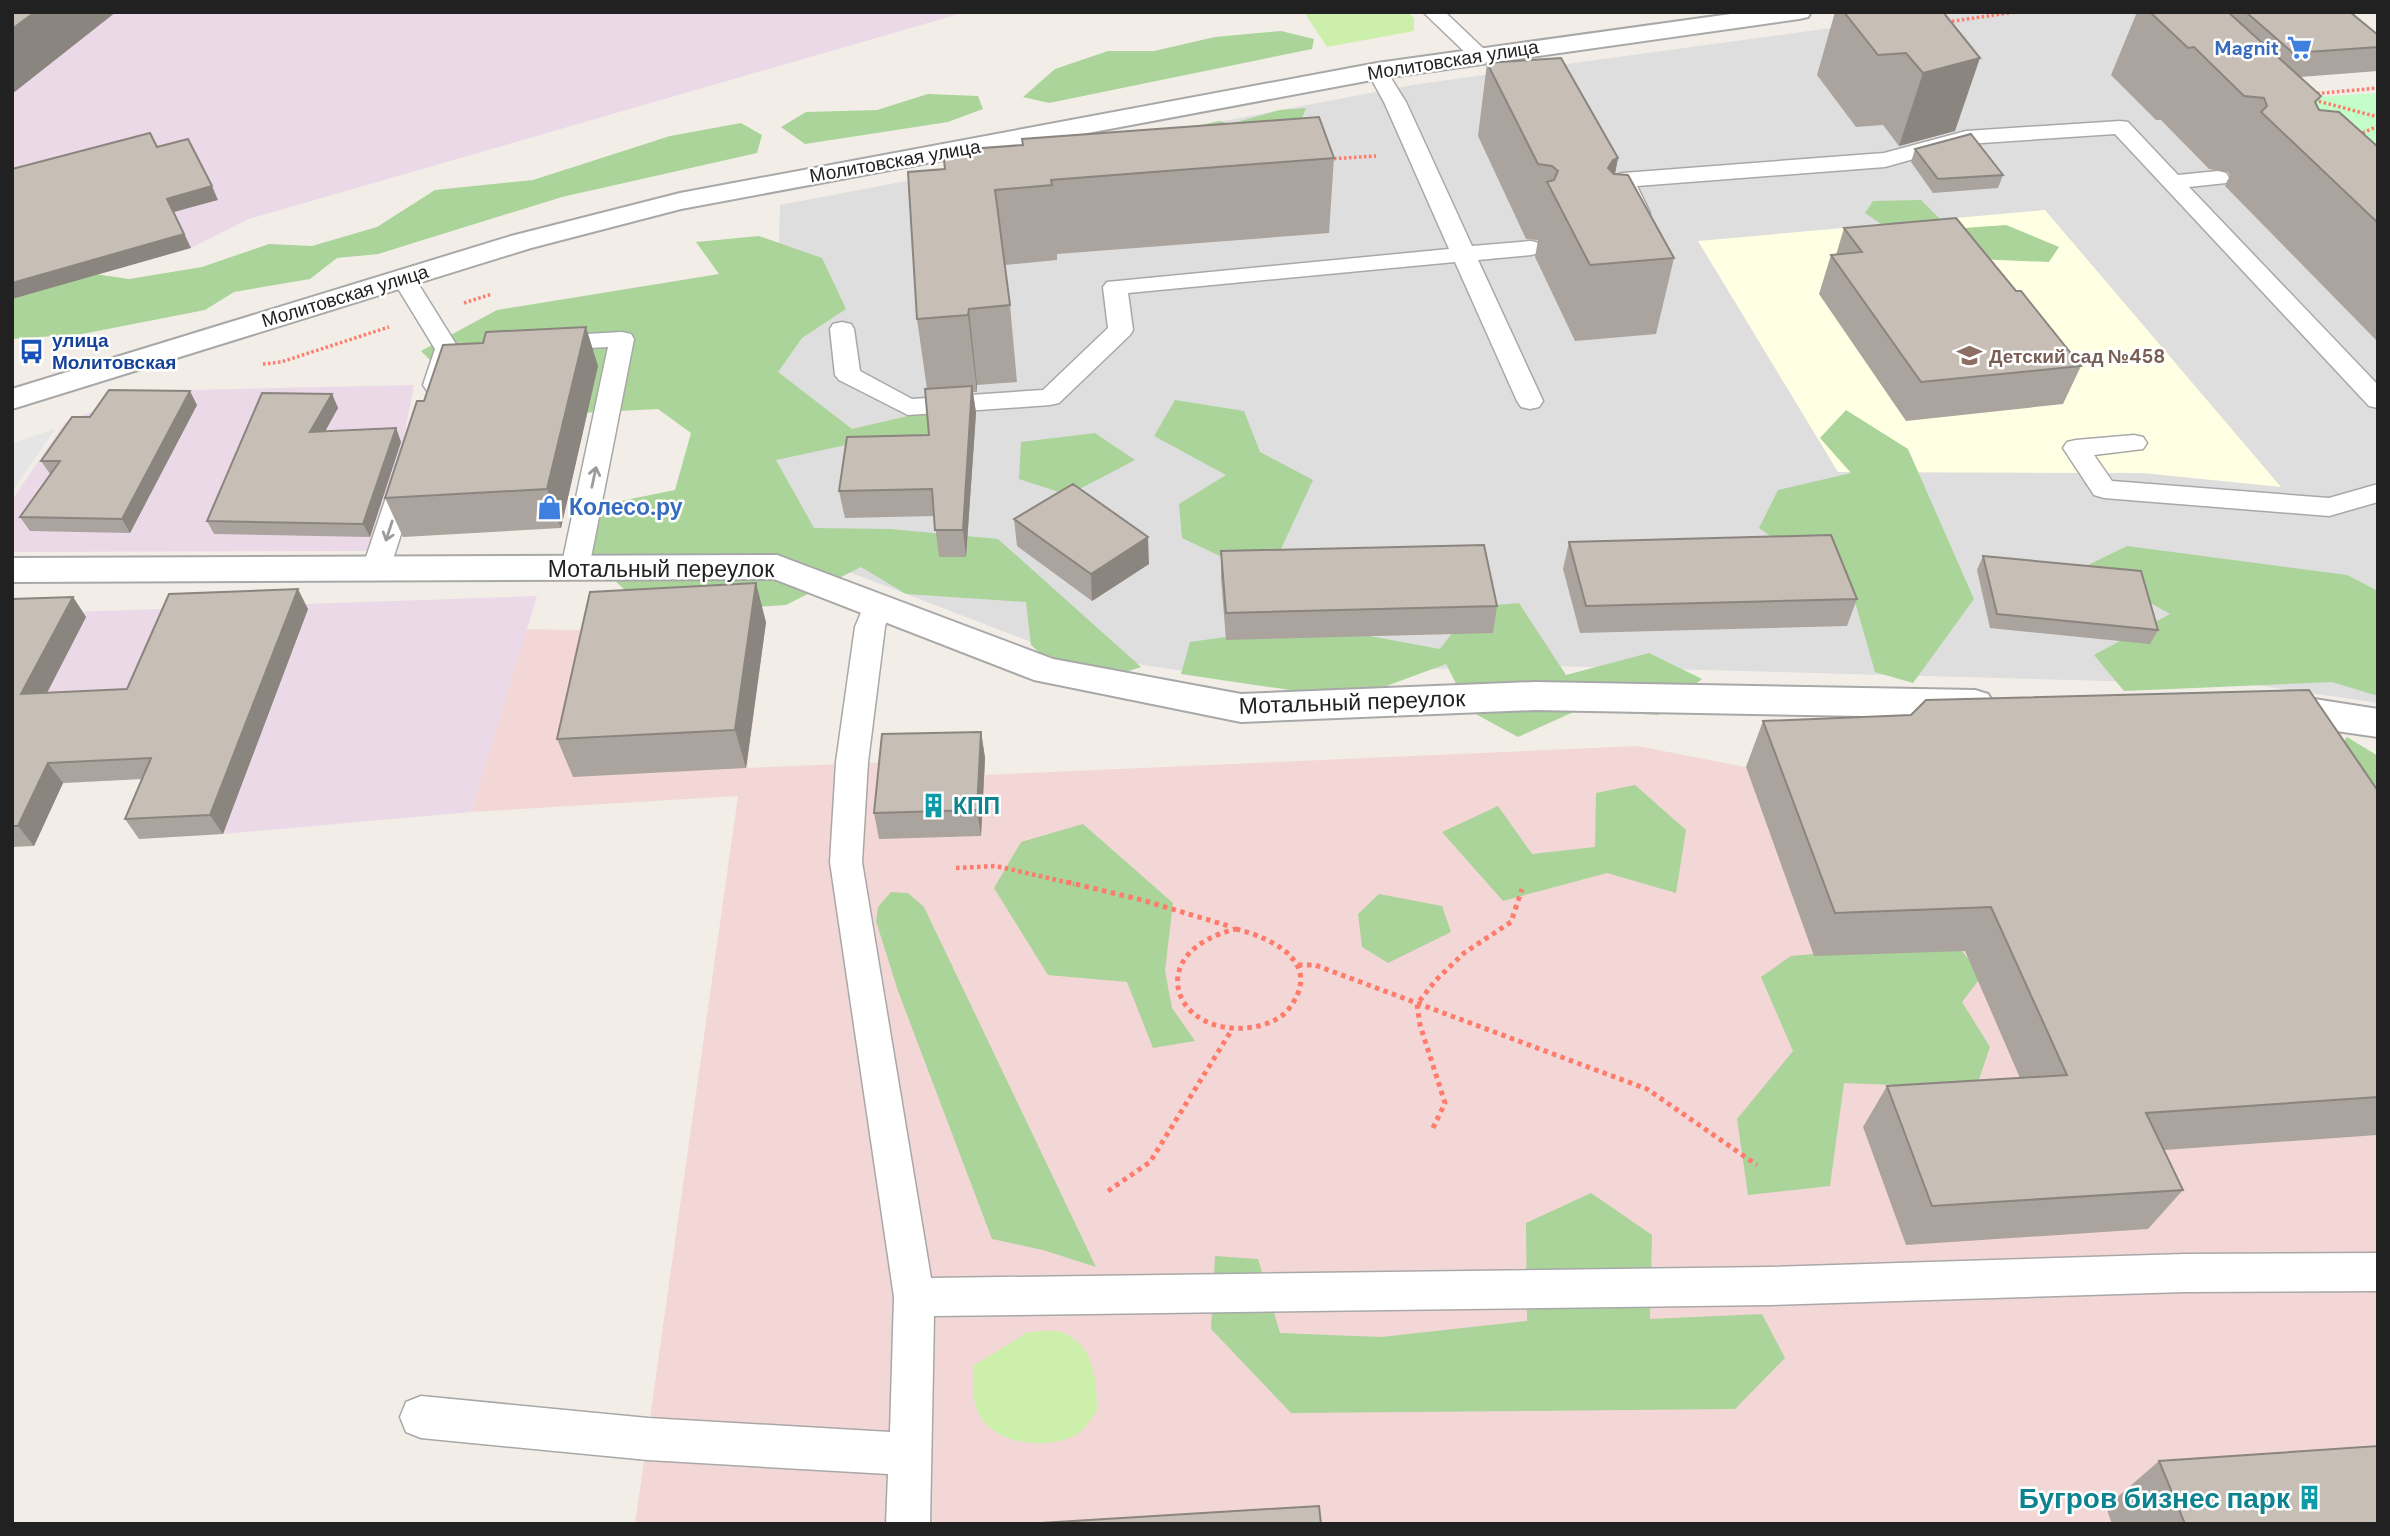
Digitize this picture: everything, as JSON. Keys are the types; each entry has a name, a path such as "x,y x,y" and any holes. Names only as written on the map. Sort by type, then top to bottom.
{"street":[{"name":"Молитовская улица","path":"12,399 521,242 680,201 1377,71 1799,12"},
{"name":"Мотальный переулок","path":"12,570 777,567 1047,671 1241,708 1535,696 2005,705"},
{"path":"2240,709 2295,710 2378,723"}],"lane":[{"path":"1433,12 1479,55"},
{"path":"1377,71 1419,154 1531,401"},
{"path":"1652,237 1623,180 1885,160 1966,138 2120,127 2378,400"},
{"path":"2172,182 2218,178"},
{"path":"842,329 848,375 908,407 1050,397 1121,330 1115,287 1531,248"},
{"path":"403,278 447,349 426,414"},
{"path":"528,345 622,340 575,568"},
{"path":"447,349 474,348"},
{"path":"2134,443 2076,448 2104,489 2329,507 2378,493"},
{"path":"376,569 414,453"},
{"path":"877,605 870,627 852,762 846,862 914,1297 908,1524"},
{"path":"914,1297 1769,1286 2185,1273 2378,1272"},
{"path":"421,1417 648,1439 910,1454"}],"path":[{"path":"2378,88 2309,96 2378,117"},
{"path":"2353,137 2378,126"},
{"path":"1325,159 1419,154"},
{"path":"257,365 281,362 492,294"},
{"path":"956,868 996,866 1142,900 1274,938 1289,950 1298,965 1300,982 1297,999 1286,1013 1270,1024 1252,1030 1231,1031 1211,1026 1195,1015 1183,1001 1178,984 1179,967 1186,952 1200,939 1217,932 1236,929"},
{"path":"1433,1128 1445,1103 1420,1026 1418,1003 1436,980 1464,953 1511,922 1522,888"},
{"path":"1298,965 1315,965 1647,1089 1757,1165"},
{"path":"1108,1191 1150,1162 1231,1031"}],"shaded area":[{"path":"12,12 966,12 249,219 191,248 12,299"},
{"path":"1950,12 2158,12 2378,205 2378,703 2256,685 1519,665 1237,679 1057,652 771,542 780,205 1418,84"},
{"name":"Детский сад №458","path":"2045,210 2281,487 2143,473 1838,472 1698,241"},
{"path":"414,385 382,551 12,552 12,500 65,422 146,391"},
{"path":"55,429 12,492 12,443"},
{"path":"537,596 471,812 139,839 164,778 12,786 12,614"},
{"name":"Бугров бизнес парк","path":"766,622 747,768 985,758 985,775 1637,746 1746,767 1814,956 2040,948 2130,1152 2378,1135 2378,1524 635,1524 738,796 471,812 526,629 603,631"}],"green space":[{"path":"1304,12 1407,12 1414,18 1414,31 1327,47"},
{"path":"1281,31 1314,39 1312,49 1049,103 1023,97 1055,69 1108,51 1154,51 1215,37"},
{"path":"2378,93 2378,177 2295,105 2315,97"},
{"path":"928,94 978,96 983,109 948,122 805,144 781,127 806,112 877,110"},
{"path":"1306,108 1302,118 1258,127 1170,131 1220,121 1230,124 1280,110"},
{"path":"741,123 762,135 757,153 562,197 378,254 337,258 310,279 234,292 205,310 82,334 12,339 12,292 88,273 129,279 202,267 269,244 312,246 377,227 435,190 533,180 670,136"},
{"path":"1921,200 1950,229 2006,225 2059,247 2049,262 1976,259 1906,241 1865,213 1873,201"},
{"path":"759,236 822,258 846,309 802,338 778,372 852,429 925,412 963,417 956,445 846,445 776,460 814,528 890,529 998,539 1141,667 1076,687 1031,645 1026,602 906,594 861,567 786,605 648,613 571,537 586,508 675,490 691,433 658,409 540,415 435,365 421,351 497,310 719,274 696,242"},
{"path":"1175,400 1244,411 1260,452 1313,480 1281,549 1362,560 1287,588 1182,538 1179,504 1226,475 1154,436"},
{"path":"1846,410 1908,449 1974,599 1913,683 1875,672 1853,595 1759,528 1778,490 1851,473 1820,438"},
{"path":"1095,433 1135,460 1068,495 1019,479 1021,442"},
{"path":"2127,546 2347,575 2378,591 2378,696 2332,682 2124,691 2094,655 2170,614 2086,566"},
{"path":"1519,603 1566,675 1649,653 1702,679 1658,715 1578,710 1518,737 1470,711 1446,664 1351,699 1181,674 1190,642 1310,625 1440,649 1472,607"},
{"path":"2347,737 2378,756 2378,895 2322,772"},
{"path":"1635,785 1686,830 1676,893 1607,873 1503,901 1442,832 1498,806 1532,854 1595,847 1596,793"},
{"path":"1083,824 1173,903 1165,971 1172,1008 1195,1041 1153,1048 1127,982 1048,975 994,888 1021,842"},
{"path":"891,892 908,893 924,907 1096,1267 1043,1250 992,1239 898,991 876,921 878,907"},
{"path":"1379,894 1442,906 1451,932 1388,963 1362,947 1358,914"},
{"path":"1954,941 1982,976 1962,1002 1990,1047 1976,1088 1844,1083 1830,1186 1748,1195 1737,1119 1793,1051 1761,977 1791,956"},
{"path":"1591,1193 1652,1235 1650,1319 1762,1314 1785,1358 1735,1409 1291,1413 1211,1329 1215,1256 1258,1259 1280,1333 1381,1337 1527,1321 1526,1223"},
{"path":"1028,1332 1061,1332 1081,1345 1092,1365 1097,1411 1076,1435 1047,1443 1015,1440 1000,1435 988,1426 979,1414 973,1395 973,1366"}],"building":[{"path":"12,12 35,12 12,29"},
{"path":"1844,12 1943,12 1980,58 1923,73 1906,53 1878,55"},
{"path":"2150,12 2228,12 2321,96 2315,102 2319,110 2339,112 2378,147 2378,223 2261,112 2267,106 2264,98 2244,96 2194,47 2188,48"},
{"path":"2246,12 2350,12 2378,35 2378,47 2293,53"},
{"path":"1561,58 1618,158 1613,160 1608,168 1614,174 1628,175 1674,258 1590,265 1547,182 1554,180 1558,171 1552,166 1538,164 1487,63"},
{"path":"1319,117 1334,158 1051,180 1052,185 995,190 1010,305 969,309 968,315 917,319 908,172 945,169 943,151 1023,145 1022,139"},
{"path":"150,133 157,147 188,139 212,186 167,199 184,234 12,283 12,169"},
{"path":"1971,134 2003,175 1938,179 1915,149"},
{"path":"1956,218 2016,291 2021,291 2081,366 1921,382 1831,255 1862,252 1844,228"},
{"path":"586,327 547,489 385,498 417,401 424,401 443,345 483,343 486,332"},
{"path":"972,386 963,530 935,530 932,489 839,491 847,437 929,435 925,389"},
{"path":"109,390 190,391 122,519 20,517 60,461 41,461 72,417 90,417"},
{"path":"262,393 332,394 310,432 396,428 363,524 207,521"},
{"path":"1073,484 1148,537 1091,574 1014,519"},
{"path":"1831,535 1857,599 1586,606 1569,542"},
{"path":"1484,545 1497,606 1226,613 1221,551"},
{"path":"1983,556 2141,571 2158,630 1997,614"},
{"path":"756,583 735,730 557,739 590,592"},
{"path":"298,589 210,815 125,819 151,758 48,763 18,826 12,826 12,599 73,597 21,694 127,689 169,594"},
{"path":"2309,690 2378,791 2378,1097 2146,1113 2183,1190 1932,1206 1887,1086 2067,1075 1991,907 1835,913 1763,721 1911,715 1926,700"},
{"name":"КПП","path":"981,732 977,810 874,813 882,734"},
{"path":"2378,1446 2378,1524 2185,1524 2159,1461"},
{"path":"1319,1506 1321,1524 1024,1524"}],"place":[{"name":"Magnit","path":"2299,48"},
{"name":"улица Молитовская","path":"32,351"},
{"name":"Детский сад №458","path":"1969,356"},
{"name":"Колесо.ру","path":"549,507"},
{"name":"КПП","path":"933,806"},
{"name":"Бугров бизнес парк","path":"2310,1498"}]}
